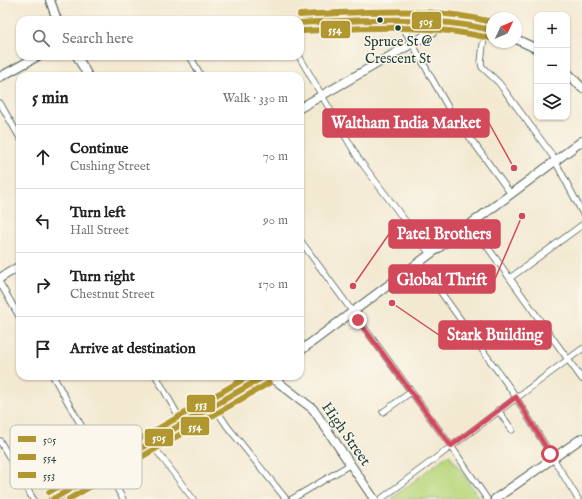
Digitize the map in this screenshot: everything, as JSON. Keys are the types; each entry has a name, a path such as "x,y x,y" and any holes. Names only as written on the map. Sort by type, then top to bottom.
{"main road":[{"path":"50,0 52,16"},
{"path":"50,0 56,16"},
{"path":"304,23 399,20 451,21 486,29"},
{"path":"304,106 451,21"},
{"path":"522,41 535,48"},
{"path":"0,77 31,60"},
{"path":"79,60 86,72"},
{"path":"570,75 582,88"},
{"path":"304,348 582,141"},
{"path":"0,278 16,268"},
{"path":"142,447 258,380"},
{"name":"High Street","path":"275,380 313,409 374,499"},
{"path":"495,499 582,438"},
{"path":"53,499 71,489"}],"street":[{"path":"399,20 449,109 511,194"},
{"path":"486,38 481,62 482,67 497,80 556,160 582,212"},
{"path":"192,60 199,72"},
{"path":"301,60 358,158 430,254"},
{"path":"0,103 16,131"},
{"path":"470,224 569,358 582,379"},
{"path":"510,278 582,225"},
{"path":"304,245 451,446 487,499"},
{"path":"419,262 516,397 578,499"},
{"path":"0,283 16,311"},
{"path":"380,499 582,349"},
{"path":"55,380 81,425"},
{"path":"158,380 183,424"},
{"path":"383,412 411,392"},
{"path":"214,406 227,426 286,499"},
{"path":"498,410 512,430"},
{"path":"0,441 10,459"},
{"path":"151,442 193,499"},
{"path":"292,499 351,464"},
{"path":"27,489 33,499"},
{"path":"117,489 123,499"}],"green space":[{"path":"449,454 480,499 391,499"}],"transit line":[{"name":"553","path":"300,15 396,11 444,14 486,21"},
{"name":"505","path":"304,23 420,20 468,25 486,29"},
{"name":"554","path":"304,31 419,28 466,33 486,37"},
{"name":"553","path":"142,438 242,380"},
{"name":"505","path":"142,447 258,380"},
{"name":"554","path":"142,457 269,383"},
{"name":"553","path":"49,492 54,489"},
{"name":"505","path":"53,499 70,489"},
{"name":"554","path":"69,499 86,489"}],"place":[{"name":"Spruce St @ Crescent St","path":"398,28"},
{"name":"Waltham India Market","path":"514,168"},
{"name":"Global Thrift","path":"522,216"},
{"name":"Patel Brothers","path":"353,286"},
{"name":"Stark Building","path":"392,303"}],"route":[{"path":"358,320 451,446 516,397 550,454"}]}
